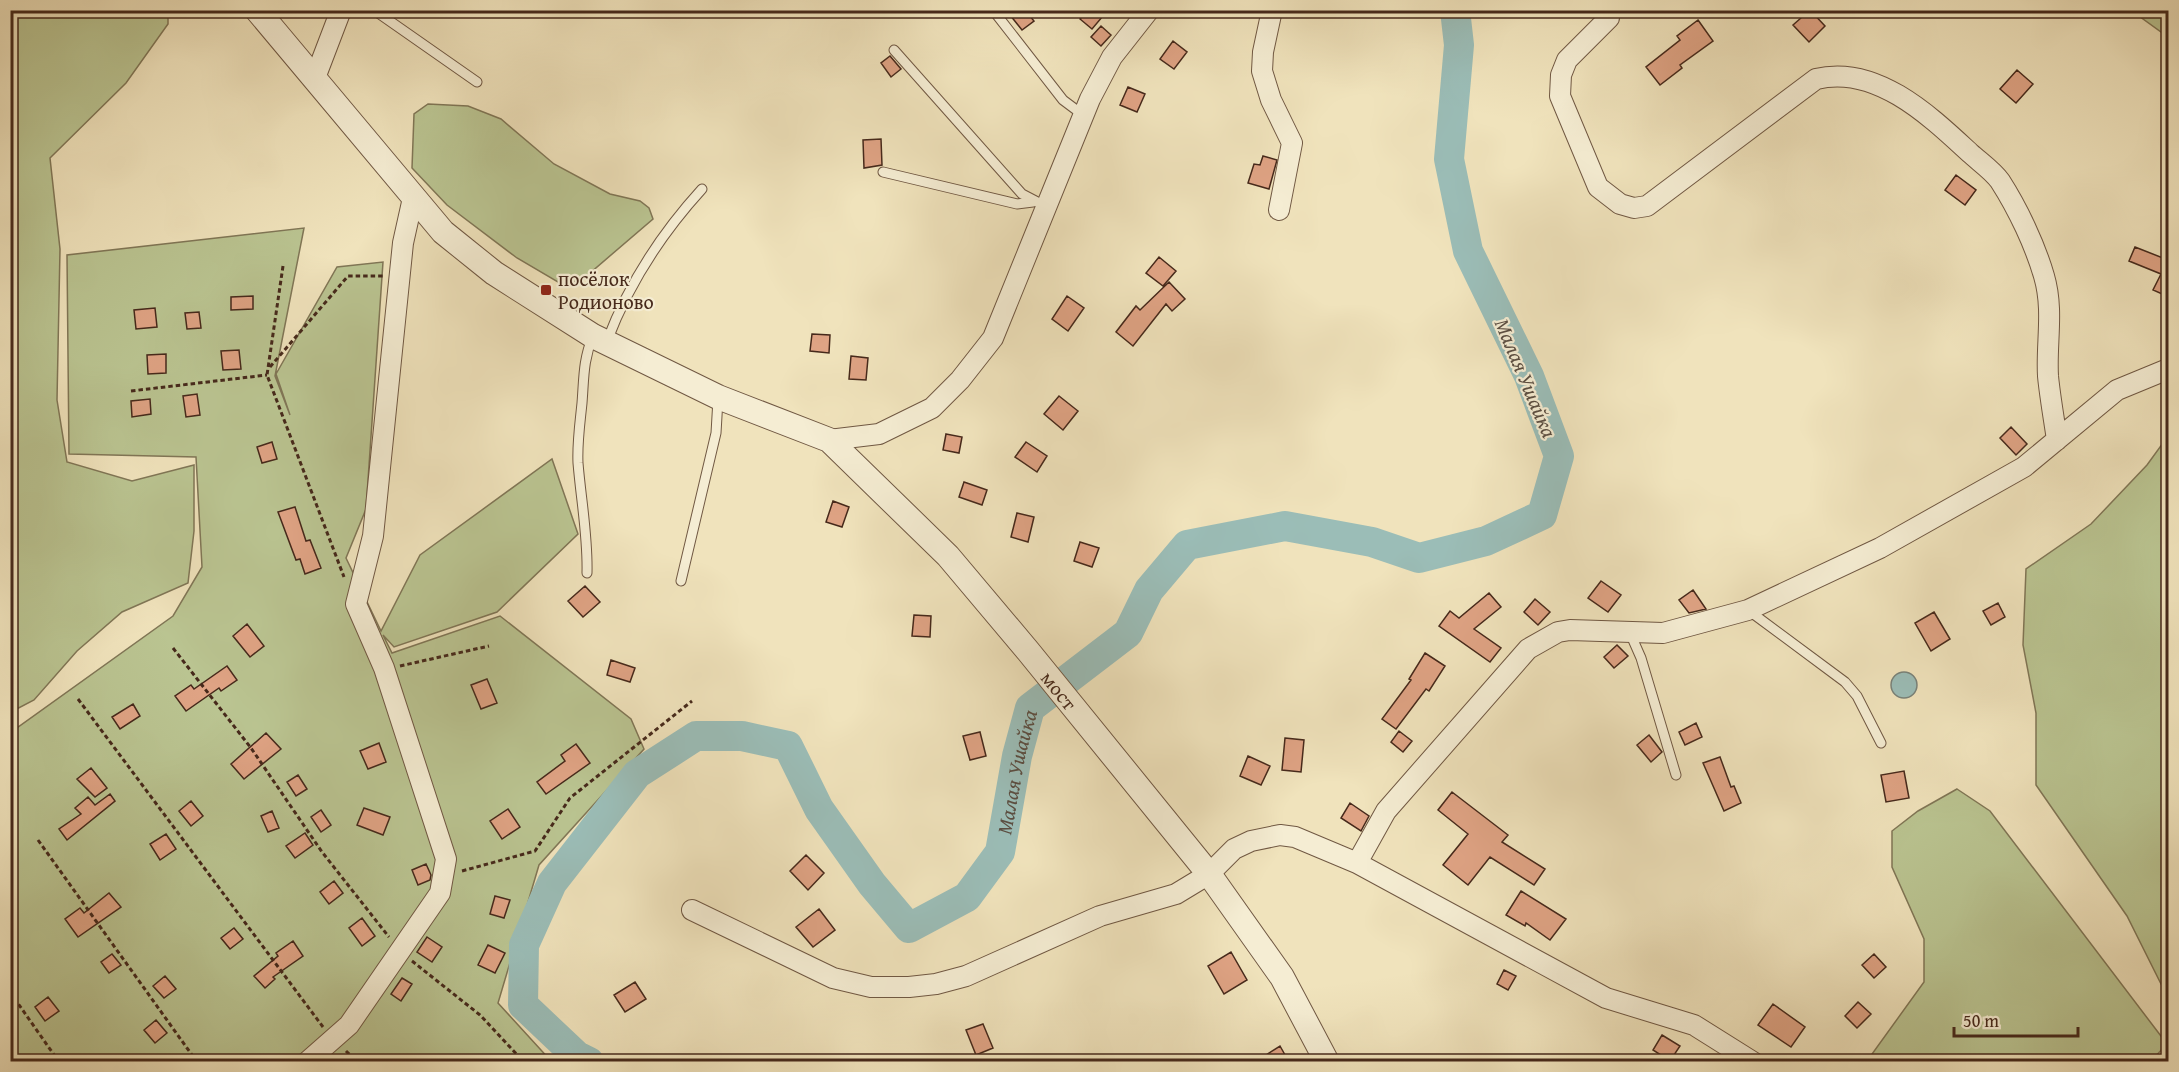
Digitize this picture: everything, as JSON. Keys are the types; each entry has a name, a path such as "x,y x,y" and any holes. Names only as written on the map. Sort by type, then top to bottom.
{"street":[{"path":"257,10 443,232 494,273 600,340 718,397 829,440 879,434 932,408 960,380 993,338 1039,204 1112,57 1138,14"},
{"path":"315,78 341,10"},
{"path":"1272,10 1263,51 1262,70 1271,100 1292,143 1279,210"},
{"path":"1609,18 1567,60 1561,75 1560,96 1598,187 1620,204 1634,208 1647,206 1816,79 1831,75 1846,76 1878,86 1908,100 1941,125 1983,164 1999,180 2028,234 2044,275 2050,316 2048,375 2057,440"},
{"path":"307,1062 349,1025 400,951 440,892 446,859 384,669 356,604 373,536 403,243 413,198"},
{"path":"1357,863 1386,811 1528,649 1552,634 1570,630 1663,633 1748,610 1880,548 2024,466 2117,390 2169,369"},
{"name":"мост","path":"829,440 948,556 1209,874 1282,977 1327,1062"},
{"path":"692,910 833,978 871,987 936,984 966,976 1100,916 1176,894 1209,874 1234,849 1251,841 1280,835 1295,837 1357,863 1606,998 1694,1025 1753,1062"}],"lane":[{"path":"374,10 477,82"},
{"path":"993,10 1063,100 1083,115"},
{"path":"894,50 1022,194 1039,204"},
{"path":"883,172 1017,204 1039,204"},
{"path":"586,573 588,550 578,461 582,371 585,355 600,340 637,276 679,214 702,189"},
{"path":"681,581 716,433 718,397"},
{"path":"1748,610 1845,682 1857,696 1881,743"},
{"path":"1630,633 1641,658 1676,775"}],"path":[{"path":"283,266 267,375 356,604"},
{"path":"268,369 348,276 400,277"},
{"path":"131,392 267,375"},
{"path":"384,669 489,646"},
{"path":"173,648 251,748 322,852 400,951 480,1015 524,1062"},
{"path":"78,699 333,1039 357,1062"},
{"path":"443,874 535,851 570,798 692,701"},
{"path":"38,840 197,1062"},
{"path":"10,992 58,1062"}],"green space":[{"path":"11,10 168,11 168,24 126,83 50,158 60,249 57,400 67,462 132,481 194,465 194,531 188,583 122,612 77,651 34,700 11,712"},
{"path":"2132,11 2168,11 2168,37"},
{"path":"428,104 468,106 501,119 554,164 610,194 640,201 649,208 653,219 583,279 563,285 517,258 447,205 412,168 414,114"},
{"path":"304,228 275,376 290,415 276,374 337,267 383,262 366,509 346,558 381,631 420,555 552,459 578,534 497,612 394,647 383,635 392,653 500,616 631,719 644,749 539,865 498,1003 551,1061 11,1062 10,733 173,616 202,567 196,457 69,454 67,255"},
{"path":"2168,436 2168,998 2127,916 2036,785 2036,713 2023,645 2026,569 2091,524 2147,465"},
{"path":"1957,789 1990,811 2167,1044 2151,1061 1867,1061 1924,982 1924,939 1892,867 1892,831 1918,811"}],"water":[{"path":"1904,672 1913,676 1917,685 1913,694 1904,698 1895,694 1891,685 1895,676"}],"building":[{"path":"1006,10 1025,10 1034,21 1022,30"},
{"path":"1087,10 1108,10 1092,29 1080,19"},
{"path":"1810,10 1825,26 1809,42 1793,25"},
{"path":"1698,20 1713,41 1680,65 1682,68 1660,85 1646,67 1680,40 1677,36"},
{"path":"1101,26 1111,35 1101,46 1091,37"},
{"path":"1173,41 1187,52 1174,69 1160,59"},
{"path":"890,56 901,69 891,77 881,63"},
{"path":"2017,70 2033,84 2016,103 2000,89"},
{"path":"1128,87 1145,94 1137,112 1120,105"},
{"path":"881,139 882,165 864,168 863,140"},
{"path":"1263,156 1277,160 1269,189 1248,183 1254,164 1260,165"},
{"path":"1956,175 1976,190 1965,205 1945,190"},
{"path":"2135,247 2168,260 2169,258 2169,297 2153,290 2161,274 2129,261"},
{"path":"1159,257 1176,271 1163,286 1146,273"},
{"path":"1169,282 1185,299 1172,311 1166,304 1133,346 1116,332 1136,306 1140,310"},
{"path":"253,296 253,309 231,310 231,297"},
{"path":"1067,296 1084,308 1068,331 1052,319"},
{"path":"155,308 157,327 136,329 134,310"},
{"path":"199,312 201,328 187,329 185,313"},
{"path":"812,334 830,335 829,353 810,351"},
{"path":"239,350 241,369 223,370 221,351"},
{"path":"166,354 166,373 148,374 147,355"},
{"path":"851,356 868,358 866,380 849,379"},
{"path":"197,394 200,415 186,417 183,396"},
{"path":"1059,396 1078,411 1063,430 1044,414"},
{"path":"150,399 151,414 132,417 131,401"},
{"path":"2011,427 2027,444 2016,455 2000,438"},
{"path":"946,434 962,437 959,453 943,450"},
{"path":"272,442 277,459 262,463 257,447"},
{"path":"1026,442 1047,456 1037,472 1015,457"},
{"path":"964,482 987,490 982,505 959,497"},
{"path":"833,501 849,507 842,527 826,522"},
{"path":"295,507 306,541 310,540 321,568 305,574 300,559 296,560 278,512"},
{"path":"1017,513 1034,517 1028,542 1011,537"},
{"path":"1080,542 1099,548 1092,567 1074,561"},
{"path":"1601,581 1621,595 1608,612 1588,598"},
{"path":"585,586 600,602 583,617 568,601"},
{"path":"1693,590 1706,609 1689,613 1679,600"},
{"path":"1489,593 1501,607 1474,629 1501,648 1490,662 1439,626 1450,611 1459,618"},
{"path":"1535,599 1550,612 1538,625 1524,612"},
{"path":"1998,603 2005,617 1991,625 1983,611"},
{"path":"1934,612 1950,639 1931,651 1915,623"},
{"path":"914,615 931,616 930,637 912,636"},
{"path":"247,624 264,646 250,657 233,636"},
{"path":"1617,645 1628,656 1614,668 1604,657"},
{"path":"1425,653 1445,666 1429,691 1426,689 1396,729 1382,719 1411,680 1409,679"},
{"path":"611,660 635,668 630,682 607,675"},
{"path":"227,666 237,680 221,691 219,688 186,711 175,696 191,685 194,689"},
{"path":"487,679 497,703 481,709 471,685"},
{"path":"133,704 140,716 120,729 112,717"},
{"path":"1696,723 1702,737 1685,745 1679,732"},
{"path":"1399,731 1412,741 1403,752 1391,742"},
{"path":"980,732 986,756 970,760 963,736"},
{"path":"266,733 281,749 244,779 231,764"},
{"path":"1649,735 1662,752 1651,762 1637,745"},
{"path":"1285,738 1304,740 1301,772 1282,770"},
{"path":"379,743 386,762 368,769 360,751"},
{"path":"576,744 590,763 546,794 537,782 565,761 561,755"},
{"path":"1248,756 1270,766 1261,785 1240,776"},
{"path":"1720,757 1731,787 1734,786 1741,803 1724,811 1703,763"},
{"path":"91,768 107,788 95,797 77,779"},
{"path":"1904,771 1909,798 1886,802 1881,775"},
{"path":"298,775 307,789 296,796 287,782"},
{"path":"1452,792 1508,835 1502,842 1545,869 1534,885 1490,857 1468,885 1443,865 1468,834 1438,810"},
{"path":"110,794 115,801 67,840 59,829 81,814 75,808 88,797 95,805"},
{"path":"191,801 203,816 191,826 179,811"},
{"path":"1350,803 1369,816 1361,831 1341,818"},
{"path":"364,808 390,817 383,835 357,825"},
{"path":"508,809 520,827 502,839 490,821"},
{"path":"321,810 331,825 321,832 311,817"},
{"path":"272,811 279,828 268,832 261,816"},
{"path":"305,833 313,845 295,858 286,846"},
{"path":"166,834 176,849 160,860 150,844"},
{"path":"806,855 824,873 808,890 790,871"},
{"path":"426,864 431,875 430,880 418,885 412,870"},
{"path":"334,881 343,893 329,904 320,892"},
{"path":"1521,891 1566,919 1550,940 1526,923 1525,926 1506,915"},
{"path":"109,893 121,907 78,937 65,919 80,908 84,913"},
{"path":"495,896 510,900 504,918 490,914"},
{"path":"819,909 835,930 813,947 796,927"},
{"path":"362,918 375,936 362,946 349,928"},
{"path":"234,928 243,939 230,949 221,938"},
{"path":"427,937 442,947 432,962 417,952"},
{"path":"293,941 303,956 273,977 275,979 265,988 254,976 278,956 276,953"},
{"path":"488,945 505,953 495,973 478,965"},
{"path":"1231,952 1247,980 1224,994 1208,966"},
{"path":"112,954 121,965 109,973 101,962"},
{"path":"1874,954 1886,967 1874,978 1862,965"},
{"path":"1504,970 1516,976 1508,990 1497,984"},
{"path":"165,976 176,989 164,998 153,986"},
{"path":"402,978 412,984 401,1001 391,994"},
{"path":"635,982 646,999 625,1012 614,995"},
{"path":"48,997 59,1011 45,1021 35,1007"},
{"path":"1858,1002 1871,1014 1857,1028 1845,1016"},
{"path":"1773,1004 1805,1027 1791,1047 1758,1025"},
{"path":"156,1020 167,1033 155,1043 144,1030"},
{"path":"983,1024 993,1048 976,1055 966,1030"},
{"path":"1662,1035 1680,1046 1670,1061 1653,1050"},
{"path":"1280,1046 1289,1062 1255,1062"}],"waterway":[{"name":"Малая Ушайка","path":"589,1062 577,1056 523,1005 524,945 552,883 637,774 696,736 742,736 788,746 819,809 872,884 909,928 967,897 1000,852 1017,756 1030,708 1128,633 1149,590 1187,545 1285,526 1372,542 1419,558 1486,541 1542,515 1559,456 1529,376 1468,251 1449,159 1459,45 1455,10"}],"place":[{"name":"посёлок Родионово","path":"546,290"}]}
